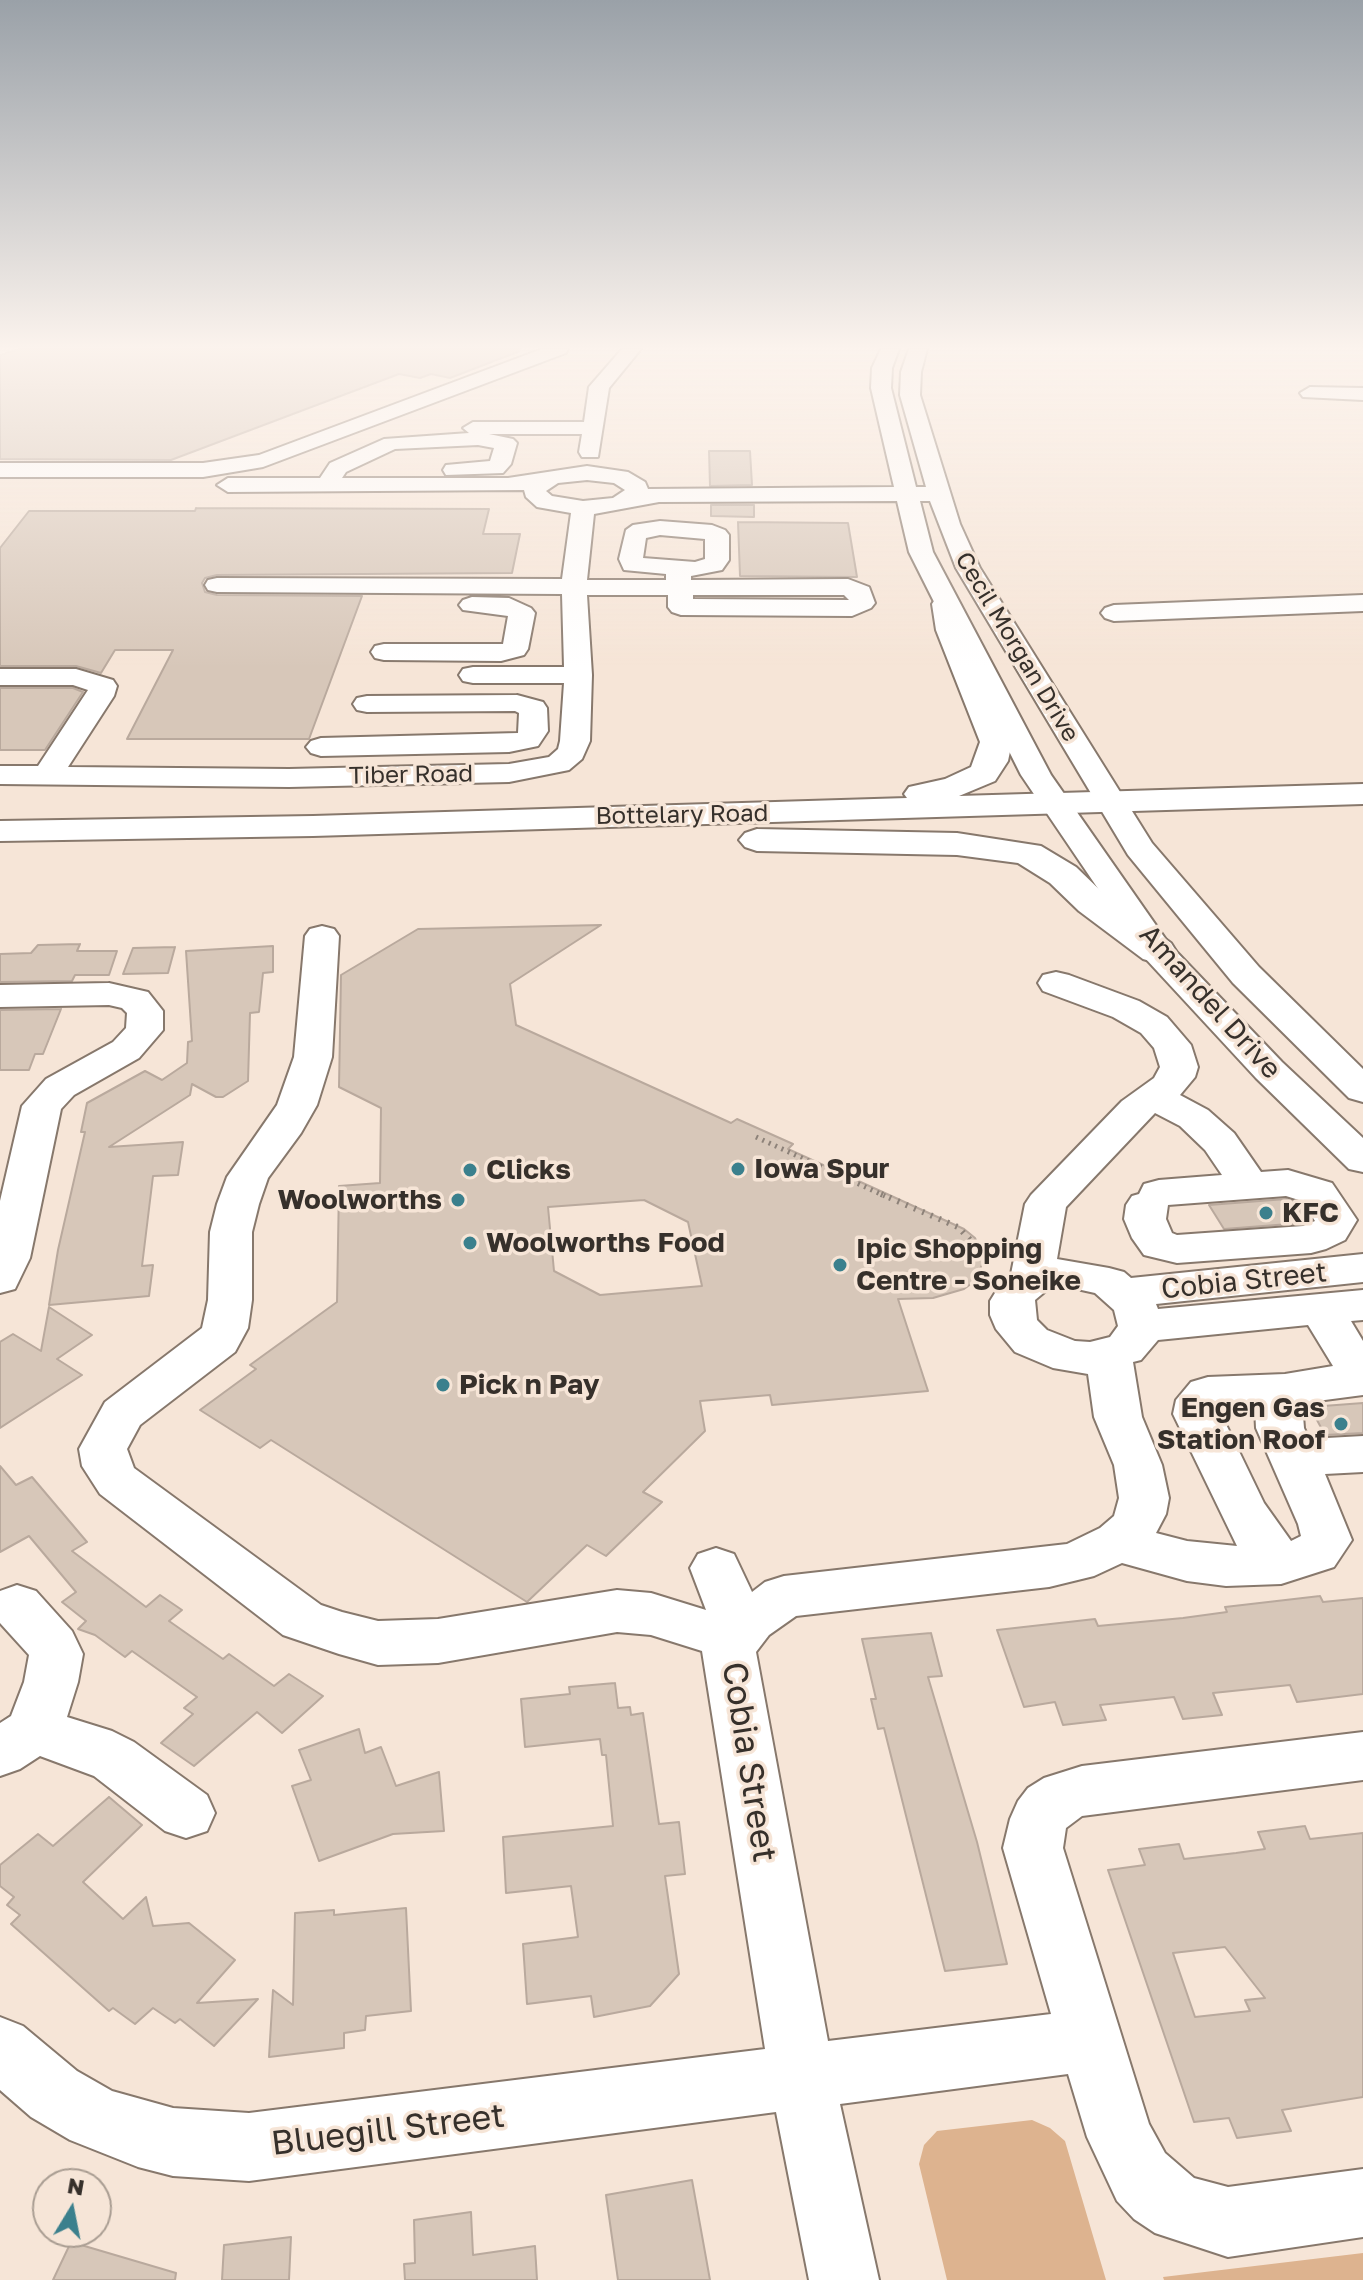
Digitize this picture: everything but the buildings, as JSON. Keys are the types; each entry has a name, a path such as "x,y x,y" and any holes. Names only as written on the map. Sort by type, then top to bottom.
{"main road":[{"path":"479,820 731,800 918,794 970,783 983,774 992,761 996,742 950,630 946,604"},
{"name":"Bottelary Road","path":"0,854 718,839 1118,815 1363,794"},
{"name":"Bottelary Road","path":"1118,815 1363,823"},
{"name":"Bottelary Road","path":"0,831 479,820 1063,817"},
{"path":"718,839 957,844 1013,850 1042,860 1063,875 1102,912 1157,951"}],"street":[{"path":"0,470 203,470 237,467 281,455"},
{"path":"332,477 361,455"},
{"path":"0,485 332,477 495,468 503,455"},
{"path":"587,473 589,455"},
{"name":"Cecil Morgan Drive","path":"897,455 927,567 1036,775 1063,817"},
{"name":"Cecil Morgan Drive","path":"928,455 961,556 1118,815"},
{"path":"206,495 514,494 587,473 631,490 654,495 777,495 905,490"},
{"path":"332,477 511,485 540,489 557,506 583,508 606,506 631,490 656,486 938,490"},
{"path":"777,495 845,499 885,510 898,520 905,542 927,567"},
{"name":"Tiber Road","path":"0,775 289,778 538,770 558,764 572,753 575,741 578,675 574,587 583,508"},
{"path":"673,528 717,535 713,565 678,578 638,567 631,559 634,535 641,530 673,528"},
{"path":"398,608 678,578 848,587 860,592 862,603 852,608 681,607 678,578"},
{"path":"217,585 398,608 509,606 522,613 517,646 508,653 380,664"},
{"path":"1114,613 1363,603"},
{"path":"355,746 398,608"},
{"path":"456,627 520,628"},
{"path":"380,664 578,675"},
{"path":"0,677 76,677 103,686 100,696 47,775"},
{"path":"469,744 474,703"},
{"path":"321,747 525,741 534,731 535,711 528,705 367,704"},
{"path":"406,745 417,704"},
{"name":"Amandel Drive","path":"1118,815 1182,902 1246,975 1362,1088"},
{"name":"Amandel Drive","path":"1063,817 1157,951 1269,1070 1363,1160"},
{"path":"322,936 313,1057 297,1105 281,1133 248,1177 238,1204 231,1232 230,1300 225,1328 219,1341 122,1414 103,1449 106,1466 117,1481 302,1620 339,1633 378,1643 438,1641 617,1611 651,1614 737,1635"},
{"path":"1022,1237 1041,1215 1046,1204 1136,1109 1176,1077 1179,1067 1172,1045 1163,1033 1126,1009 1056,983"},
{"path":"0,996 109,994 135,1000 145,1011 144,1030 126,1050 60,1087 42,1106 8,1258 0,1279"},
{"path":"1153,1097 1181,1110 1206,1129 1220,1142 1249,1185"},
{"path":"1159,1191 1288,1183 1312,1190 1326,1201 1336,1220 1330,1230 1311,1239 1177,1249 1159,1245 1145,1219 1159,1191 1200,1153 1206,1141 1206,1129"},
{"path":"1022,1237 1032,1280"},
{"path":"1022,1237 1107,1321"},
{"name":"Cobia Street","path":"1107,1321 1363,1268"},
{"path":"1068,1273 1107,1321 1031,1341 1019,1329 1012,1315 1012,1301 1019,1290 1032,1280 1068,1273"},
{"path":"1281,1564 1258,1537 1241,1507 1197,1414 1200,1400 1208,1394 1285,1390 1363,1378 1342,1306"},
{"name":"Cobia Street","path":"1107,1321 1342,1306"},
{"name":"Cobia Street","path":"844,2280 802,2078 729,1652 737,1635 769,1605 784,1597 1076,1562 1118,1542 1132,1530 1141,1514 1144,1498 1138,1465 1118,1417 1107,1321"},
{"path":"1118,1542 1187,1561 1226,1566 1281,1564 1316,1553 1327,1540 1312,1495 1280,1428 1278,1397 1285,1390"},
{"path":"1294,1458 1363,1454"},
{"path":"716,1568 737,1635"},
{"path":"17,1606 53,1646 56,1654 51,1682 17,1741 114,1759 186,1813"},
{"path":"1363,1756 1082,1791 1064,1796 1049,1806 1039,1819 1033,1848 1128,2157 1141,2177 1158,2195 1179,2209 1228,2222 1363,2203"},
{"name":"Bluegill Street","path":"0,2048 54,2094 93,2117 138,2134 210,2147 249,2147 1090,2040"}],"path":[{"path":"756,1137 958,1227 975,1245 1022,1237"}],"shaded area":[{"path":"1032,2120 1050,2128 1065,2141 1106,2280 947,2280 919,2164 924,2145 937,2131"},
{"path":"1363,2253 1363,2280 1164,2280 1163,2277"}],"place":[{"name":"Iowa Spur","path":"738,1169"},
{"name":"Clicks","path":"470,1170"},
{"name":"Woolworths","path":"458,1200"},
{"name":"KFC","path":"1266,1213"},
{"name":"Woolworths Food","path":"470,1243"},
{"name":"Ipic Shopping Centre - Soneike","path":"840,1265"},
{"name":"Pick n Pay","path":"443,1385"},
{"name":"Engen Gas Station Roof","path":"1341,1424"}]}
